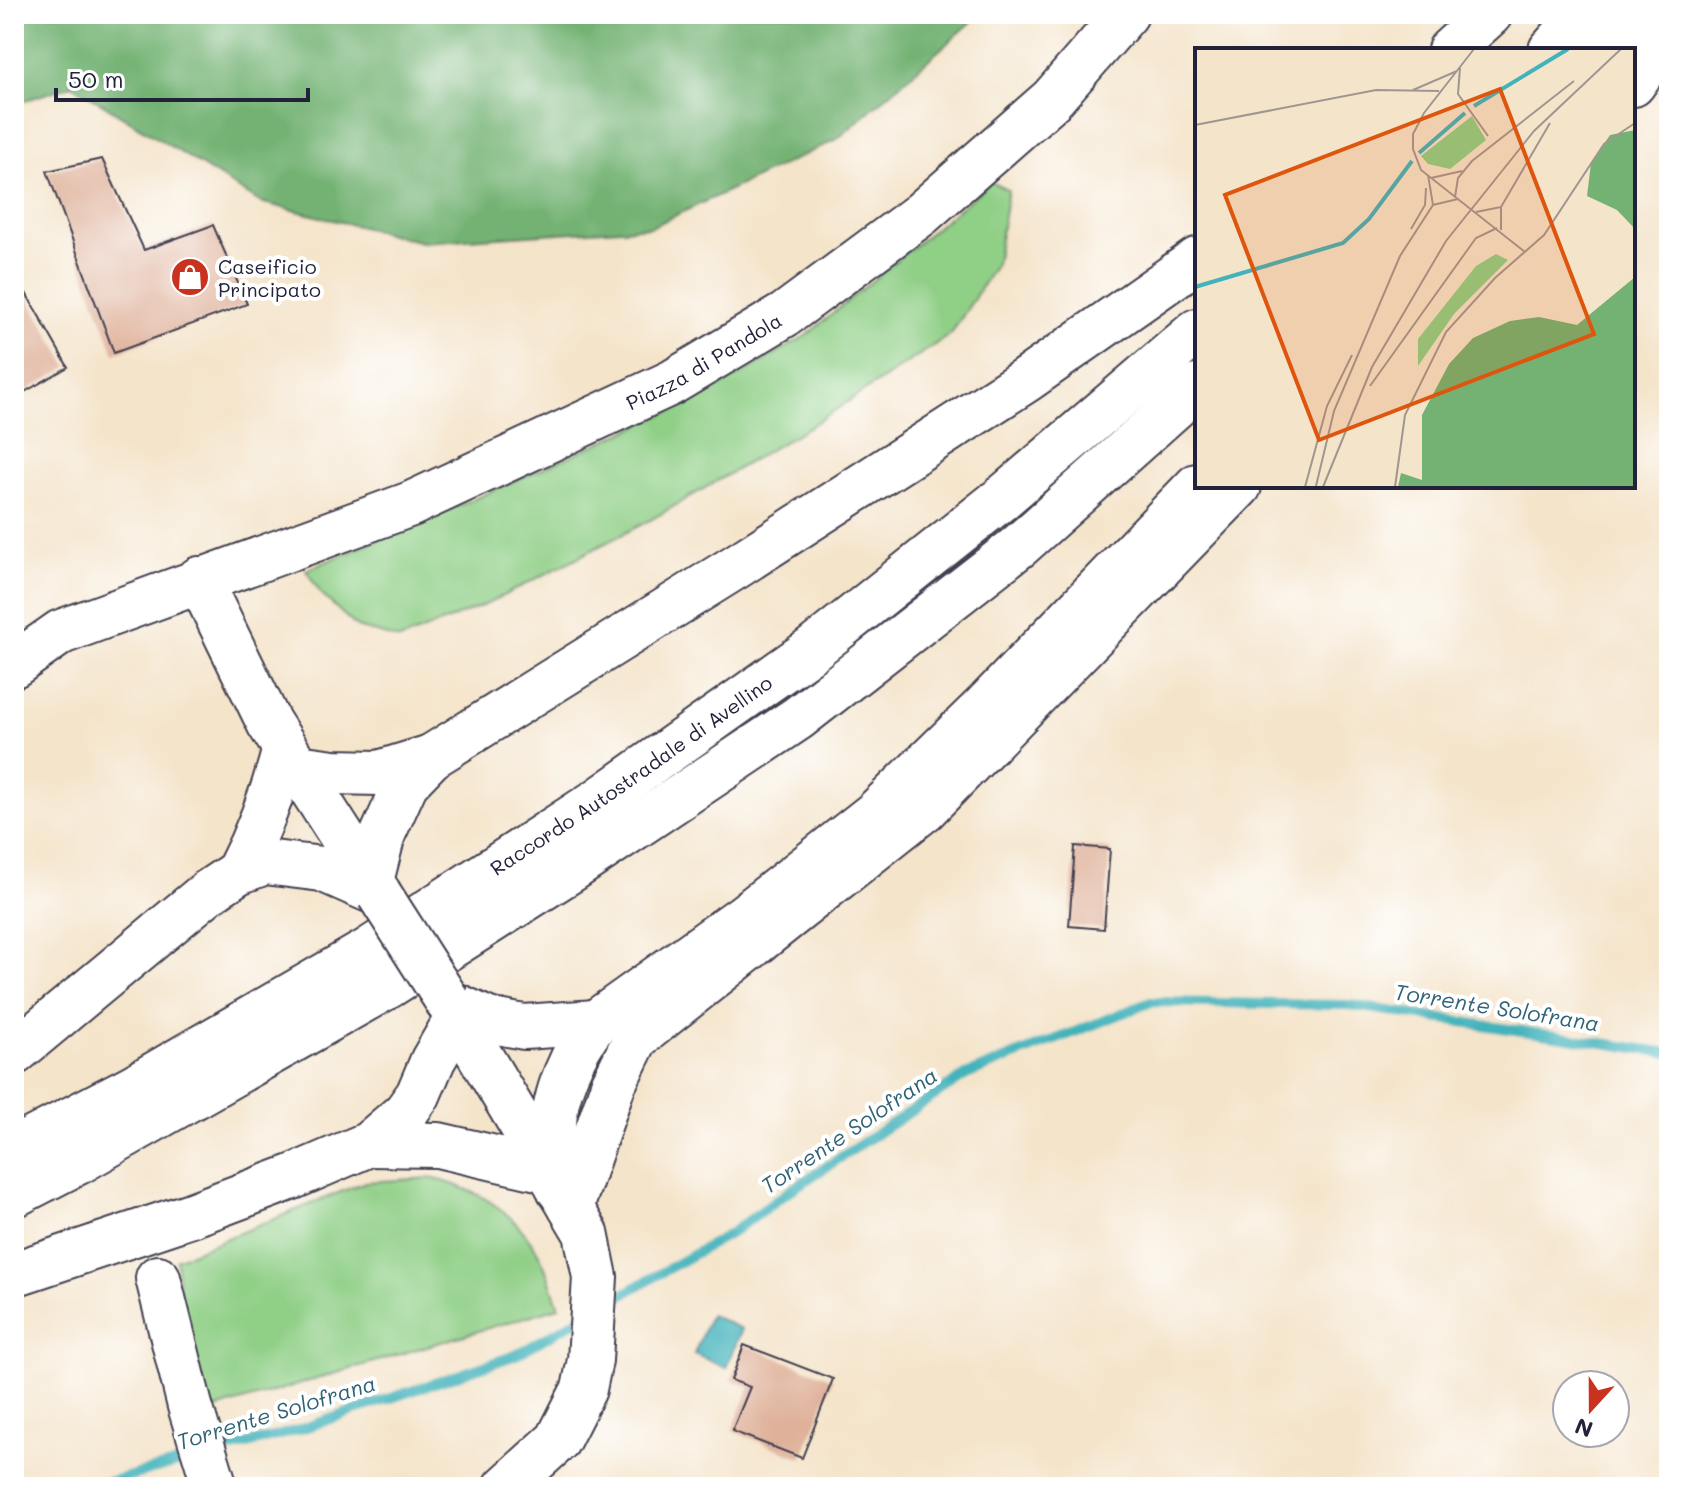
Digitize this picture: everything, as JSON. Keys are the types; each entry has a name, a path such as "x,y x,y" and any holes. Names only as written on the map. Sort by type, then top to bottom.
{"main road":[{"name":"Piazza di Pandola","path":"14,665 61,632 411,504 671,383 786,314 921,214 1052,99 1126,14"},
{"path":"1452,48 1490,14"},
{"path":"1491,48 1524,14"},
{"path":"1553,48 1583,14"},
{"path":"1606,48 1633,14"},
{"path":"1635,81 1669,34"},
{"path":"375,888 383,834 406,783 431,757 737,566 1026,380 1195,261"},
{"name":"Raccordo Autostradale di Avellino","path":"14,1149 133,1087 369,950 599,800 810,651 1012,490 1195,333"},
{"name":"Raccordo Autostradale di Avellino","path":"14,1195 80,1161 390,985 571,870 798,718 1019,546 1195,389"},
{"path":"559,1189 553,1129 565,1076 596,1022 743,917 875,813 984,707 1195,488"},
{"path":"559,1189 636,1038 925,809 1237,488"},
{"path":"199,579 269,723 453,1010 586,1233 595,1277 590,1360 584,1389 558,1440 506,1487"},
{"path":"291,757 334,772 379,773 431,757"},
{"path":"238,872 291,757"},
{"path":"14,1053 208,892 238,872 265,862 322,869 375,888"},
{"path":"453,1010 524,1027 596,1022"},
{"path":"14,1274 280,1182 369,1144 405,1113 418,1095 453,1010"},
{"path":"369,1144 438,1145 559,1189"},
{"path":"158,1278 190,1406 215,1487"}],"green space":[{"path":"14,14 981,14 836,140 651,227 422,242 260,202 72,85 14,104"},
{"path":"991,182 1008,190 996,264 951,334 817,422 652,519 489,603 400,640 357,627 321,594 306,570 456,507 706,395 807,335"},
{"path":"431,1178 478,1194 515,1222 540,1255 559,1307 202,1413 188,1374 176,1259 365,1182"}],"water":[{"path":"710,1315 742,1329 726,1368 694,1354"}],"building":[{"path":"102,159 144,250 213,225 247,304 114,353 47,171"},
{"path":"14,272 68,367 14,398"},
{"path":"1075,846 1110,849 1104,929 1069,926"},
{"path":"744,1345 833,1379 802,1458 732,1431 750,1387 731,1380"}],"waterway":[{"name":"Torrente Solofrana","path":"606,1304 731,1233 966,1075 1151,1002 1349,1005 1669,1053"},
{"name":"Torrente Solofrana","path":"215,1453 298,1430 516,1355 582,1317"},
{"name":"Torrente Solofrana","path":"90,1487 196,1458"}],"place":[{"name":"Caseificio Principato","path":"190,277"}]}
